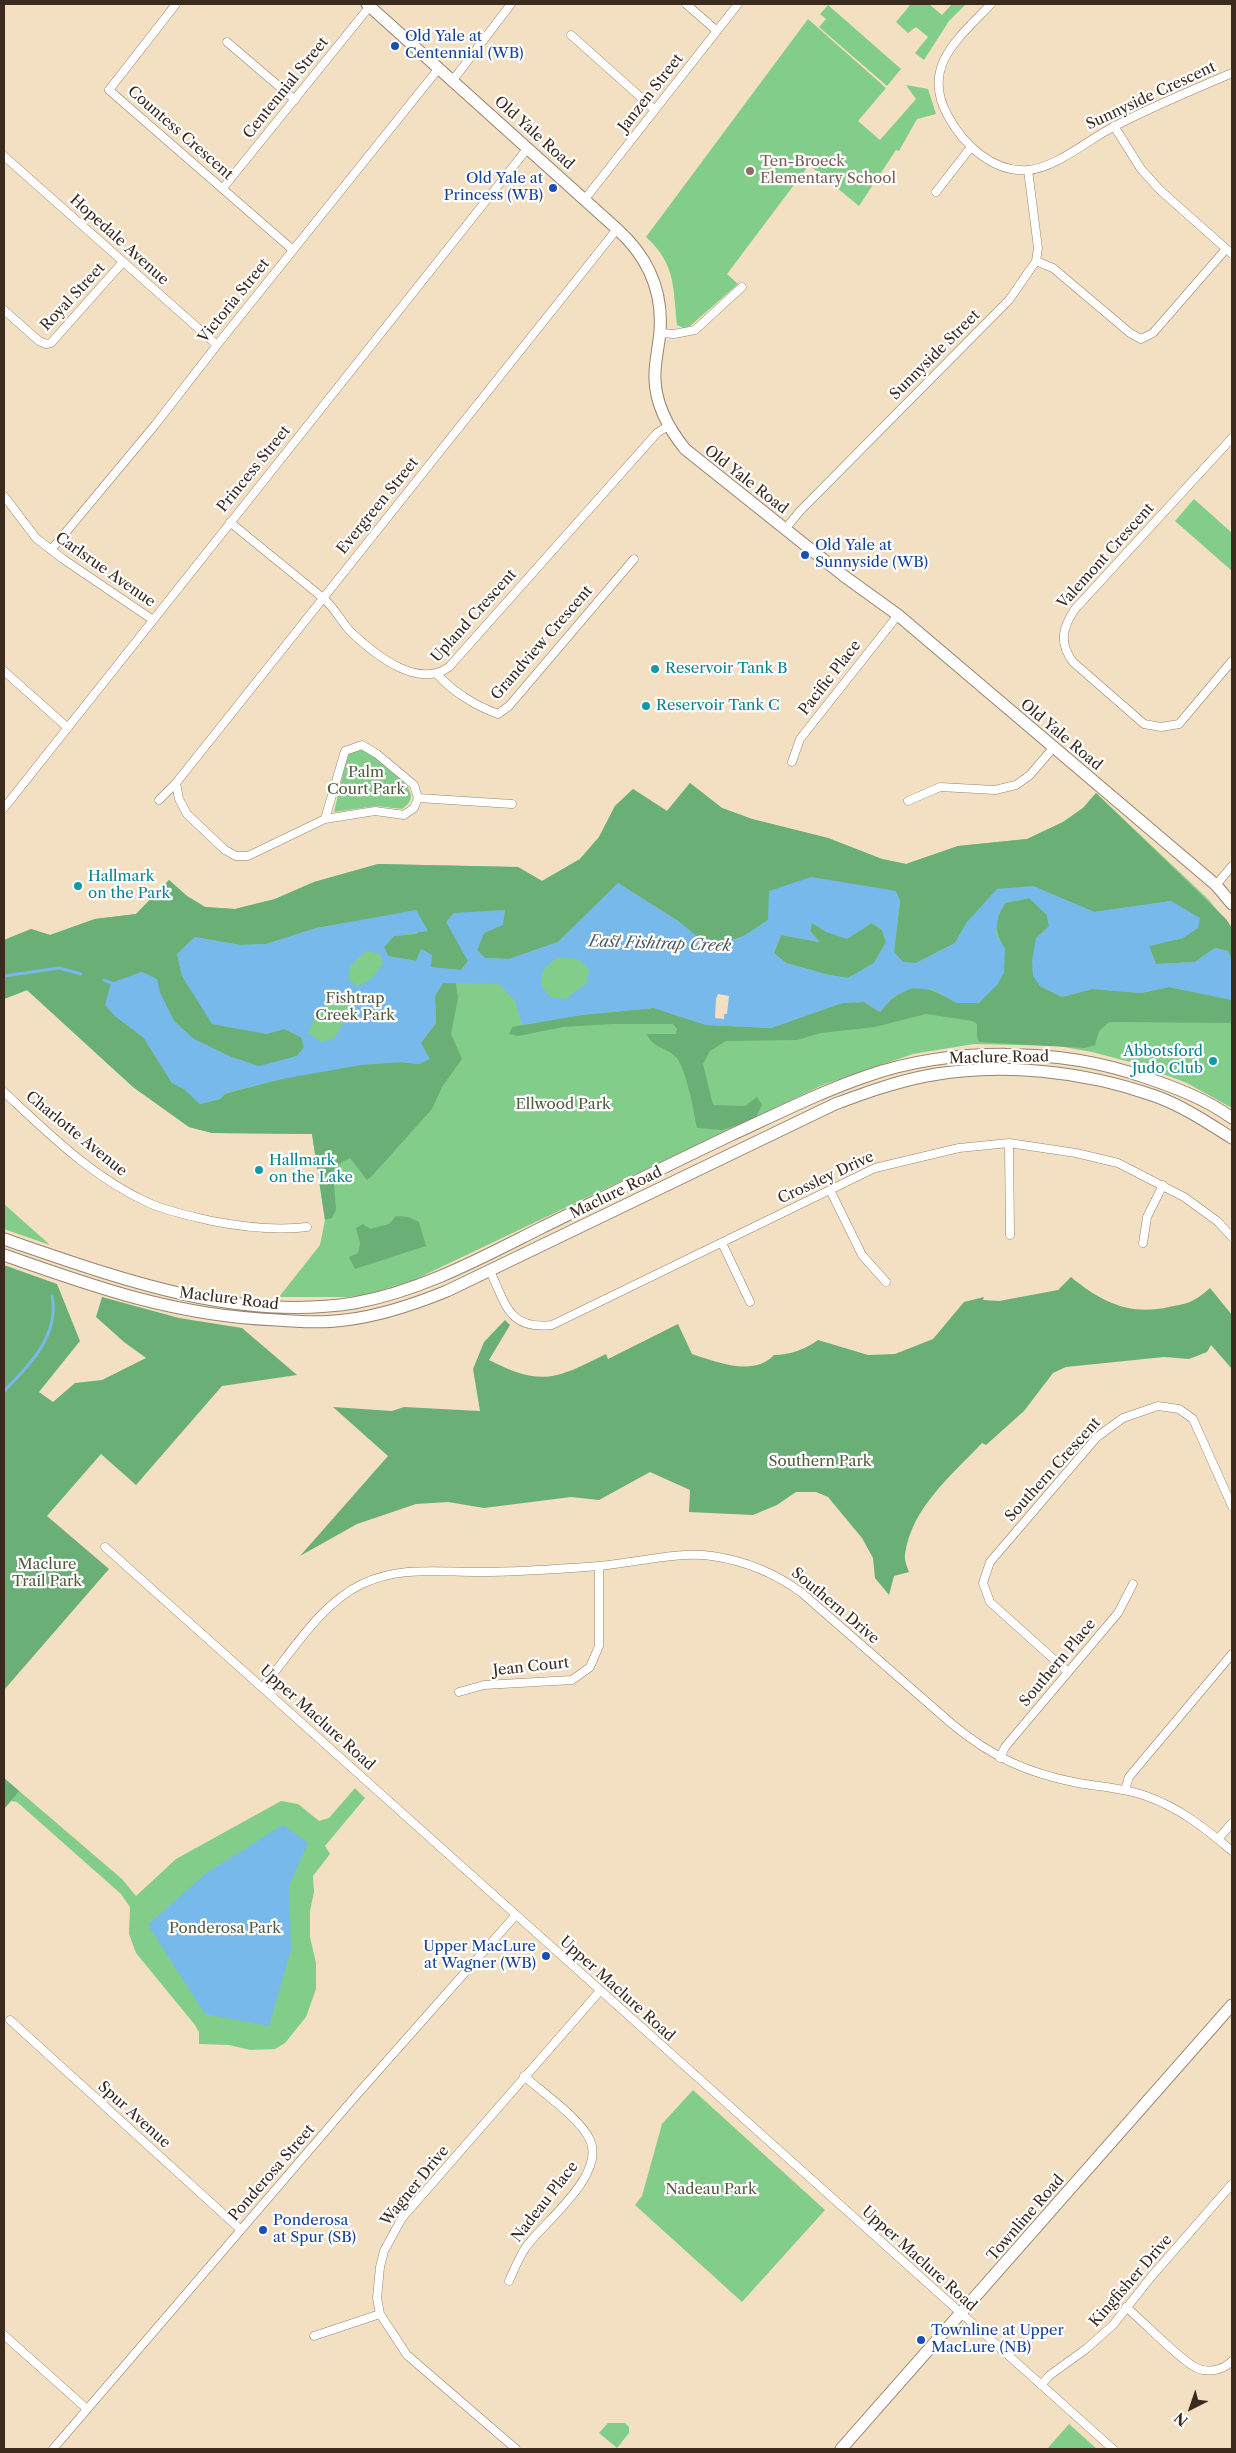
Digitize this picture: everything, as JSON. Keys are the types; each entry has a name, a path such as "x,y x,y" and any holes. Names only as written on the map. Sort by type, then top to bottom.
{"main road":[{"name":"Old Yale Road","path":"371,5 585,199 642,256 654,280 660,305 660,332 655,359 655,382 661,409 668,426 695,459 898,616 1216,885 1232,904"},
{"name":"Maclure Road","path":"4,1239 131,1283 178,1293 244,1303 308,1307 358,1302 410,1289 825,1092 870,1075 925,1061 1019,1055 1095,1063 1130,1072 1185,1092 1231,1116"},
{"name":"Maclure Road","path":"4,1255 127,1297 181,1310 235,1317 309,1322 345,1320 380,1314 418,1303 490,1271 835,1104 874,1090 926,1076 975,1070 1058,1072 1156,1097 1190,1112 1232,1138"},
{"path":"490,1271 496,1259 537,1239 548,1225"},
{"name":"Townline Road","path":"841,2449 1232,2005"}],"street":[{"name":"Countess Crescent","path":"176,4 109,90 293,250"},
{"path":"453,80 511,4"},
{"path":"686,4 717,31"},
{"name":"Janzen Street","path":"585,199 738,4"},
{"path":"990,4 951,46 942,60 938,82 940,100 948,116 971,147 997,164 1012,170 1028,170 1037,234 1036,261 1053,268 1130,333 1141,340 1153,333 1229,252 1160,190 1142,169 1114,126"},
{"name":"Centennial Street","path":"223,188 371,5"},
{"path":"570,34 655,110"},
{"path":"228,42 295,100"},
{"name":"Victoria Street","path":"51,550 155,425 439,68"},
{"name":"Sunnyside Crescent","path":"1028,170 1045,166 1114,126 1232,73"},
{"path":"936,192 971,147"},
{"name":"Princess Street","path":"4,808 528,149"},
{"name":"Hopedale Avenue","path":"4,156 217,345"},
{"name":"Evergreen Street","path":"160,800 176,783 617,229"},
{"name":"Sunnyside Street","path":"785,529 849,461 999,311 1019,287 1036,261"},
{"name":"Royal Street","path":"4,310 39,341 46,344 54,341 123,262"},
{"path":"660,332 674,334 695,330 742,287"},
{"name":"Upland Crescent","path":"230,522 322,598 352,633 381,656 405,669 423,675 438,675 449,667 657,433 668,426"},
{"name":"Valemont Crescent","path":"1232,438 1075,609 1063,632 1066,653 1073,662 1136,719 1144,724 1161,727 1179,724 1186,718 1232,661"},
{"name":"Carlsrue Avenue","path":"4,496 36,538 153,620"},
{"name":"Grandview Crescent","path":"438,675 446,684 471,701 498,714 509,706 634,559"},
{"name":"Pacific Place","path":"792,762 800,739 898,616"},
{"path":"4,670 68,728"},
{"path":"176,783 179,799 188,814 225,850 236,856 248,856 325,819 375,812 404,815 414,808 418,798 414,785 377,754 362,745 345,751 325,819"},
{"path":"908,801 940,787 994,790 1016,785 1030,775 1053,748"},
{"path":"418,798 512,804"},
{"path":"1216,885 1232,866"},
{"name":"Charlotte Avenue","path":"4,1092 83,1162 120,1188 149,1203 174,1212 231,1225 282,1230 307,1227"},
{"path":"1009,1143 1010,1235"},
{"name":"Crossley Drive","path":"490,1271 509,1311 522,1323 535,1327 552,1325 875,1168 959,1148 1009,1143 1067,1151 1118,1163 1184,1197 1218,1222 1232,1237"},
{"path":"1142,1243 1147,1217 1163,1185"},
{"path":"830,1190 862,1255 886,1282"},
{"path":"722,1243 750,1302"},
{"name":"Southern Crescent","path":"1068,1672 990,1602 983,1582 990,1562 1097,1437 1123,1418 1158,1406 1179,1408 1193,1419 1232,1506"},
{"name":"Upper Maclure Road","path":"105,1547 515,1916 1113,2449"},
{"name":"Southern Drive","path":"263,1688 315,1624 339,1599 362,1584 388,1575 417,1570 480,1572 599,1566 694,1556 711,1556 749,1564 780,1577 809,1599 975,1743 1000,1758 1038,1774 1125,1790 1171,1806 1194,1819 1232,1851"},
{"name":"Jean Court","path":"459,1692 484,1685 572,1680 590,1668 599,1646 599,1566"},
{"name":"Southern Place","path":"1000,1758 1006,1747 1118,1613 1133,1584"},
{"path":"1125,1790 1129,1778 1232,1654"},
{"path":"1218,1839 1232,1823"},
{"name":"Ponderosa Street","path":"52,2449 515,1916"},
{"name":"Wagner Drive","path":"516,2449 407,2355 380,2314 377,2281 384,2251 402,2218 524,2076 600,1992"},
{"name":"Spur Avenue","path":"10,2020 241,2230"},
{"name":"Nadeau Place","path":"509,2281 526,2248 583,2182 594,2155 590,2141 582,2128 524,2076"},
{"name":"Kingfisher Drive","path":"1041,2385 1050,2375 1099,2339 1232,2184"},
{"path":"1126,2307 1194,2367 1212,2371 1227,2366 1232,2361"},
{"path":"314,2336 380,2314"},
{"path":"4,2335 86,2409"}],"green space":[{"path":"911,4 930,5 942,15 952,4 966,4 949,21 924,60 915,53 928,37 916,27 908,33 896,22"},
{"path":"828,5 901,69 887,86 819,27 826,19 820,14"},
{"name":"Ten-Broeck Elementary School","path":"808,19 886,88 858,121 880,140 916,99 906,85 928,89 936,114 917,119 899,151 896,150 859,206 809,165 727,274 738,284 690,326 684,328 677,325 673,288 668,267 656,247 646,237"},
{"path":"1194,499 1232,533 1232,571 1175,521"},
{"name":"Palm Court Park","path":"363,749 392,770 409,790 410,800 402,809 376,806 334,812 348,752"},
{"name":"Fishtrap Creek Park","path":"690,783 722,808 752,819 828,838 882,859 906,864 958,846 1027,839 1063,822 1083,808 1096,793 1208,899 1232,928 1232,1108 1187,1083 1134,1063 1092,1052 1058,1046 974,1044 913,1054 825,1084 414,1280 365,1295 347,1297 279,1297 320,1245 325,1220 312,1134 212,1133 189,1127 133,1087 27,990 4,999 4,940 31,929 50,935 95,919 136,914 169,880 187,896 205,907 235,909 275,899 314,882 378,864 518,867 542,881 580,859 599,837 615,806 633,789 667,811"},
{"path":"690,783 722,808 752,819 828,838 882,859 906,864 958,846 1027,839 1063,822 1083,808 1096,793 1226,919 1232,928 1232,961 1228,951 1215,948 1195,962 1156,964 1149,946 1183,938 1171,901 1094,912 1033,886 967,922 955,943 916,963 903,962 894,953 900,901 768,920 744,936 724,943 700,939 678,921 618,883 558,942 509,959 485,958 477,950 484,933 447,922 468,961 461,970 430,967 421,949 416,961 388,956 384,947 394,936 417,934 415,911 317,928 266,944 240,945 195,937 177,954 182,976 194,994 266,1034 284,1029 301,1037 304,1047 297,1056 259,1067 231,1057 194,1040 174,1021 160,993 142,972 111,983 115,1016 144,1038 172,1083 184,1089 200,1104 220,1099 225,1094 321,1070 372,1063 396,1062 419,1064 421,1043 436,1023 435,996 443,983 456,983 458,998 451,1034 462,1059 442,1087 432,1109 372,1176 367,1180 350,1158 342,1162 333,1171 336,1210 332,1218 325,1220 312,1134 212,1133 189,1127 133,1087 27,990 4,999 4,940 31,929 50,935 95,919 136,914 169,880 187,896 205,907 235,909 275,899 314,882 378,864 518,867 542,881 580,859 599,837 615,806 633,789 667,811"},
{"path":"1030,898 1047,915 1049,926 1040,986 1062,997 1092,989 1141,993 1169,987 1232,1000 1232,1023 1109,1022 1099,1031 1095,1045 1085,1048 979,1042 977,1024 972,1021 926,1014 875,1027 821,1033 797,1040 726,1041 710,1051 703,1064 713,1105 745,1106 757,1097 762,1105 755,1119 722,1130 697,1128 689,1091 680,1063 676,1057 649,1039 647,1034 676,1034 677,1029 673,1024 612,1024 563,1027 518,1036 509,1034 512,1027 581,1015 654,1008 706,1025 771,1028 842,1003 864,1002 880,1012 899,994 916,988 934,992 957,1003 1005,949 997,931 997,921 1005,903"},
{"path":"812,922 826,932 871,923 882,930 886,942 874,963 848,978 829,975 786,963 774,953 781,935 819,942 810,930"},
{"path":"4,1204 50,1245 4,1229"},
{"path":"396,1216 408,1217 419,1222 426,1246 355,1269 349,1257 358,1253 360,1243 356,1228 363,1224 370,1229 389,1224"},
{"name":"Maclure Trail Park","path":"4,1265 57,1284 80,1341 39,1392 53,1402 75,1383 102,1380 146,1358 124,1342 96,1317 102,1297 179,1318 242,1328 297,1375 222,1386 136,1485 101,1454 47,1516 109,1569 4,1690"},
{"name":"Southern Park","path":"1071,1277 1093,1294 1105,1300 1117,1305 1141,1310 1187,1303 1196,1299 1210,1288 1232,1315 1232,1369 1211,1345 1207,1352 1189,1359 1164,1357 1066,1367 1053,1373 1024,1411 986,1445 982,1443 935,1493 916,1521 909,1537 905,1561 909,1572 894,1576 889,1595 875,1578 873,1558 862,1538 828,1497 816,1492 796,1492 777,1505 753,1515 689,1512 690,1490 650,1472 599,1500 571,1497 484,1508 448,1502 416,1504 357,1524 300,1556 388,1456 333,1407 392,1411 404,1407 480,1411 473,1369 484,1342 505,1320 510,1325 489,1360 507,1369 536,1377 561,1374 606,1354 608,1359 678,1324 692,1354 723,1364 746,1366 766,1362 774,1355 797,1351 818,1340 868,1355 895,1354 933,1339 964,1302 984,1297 983,1300 999,1301 1058,1290"},
{"name":"Ponderosa Park","path":"4,1778 122,1879 136,1896 176,1859 281,1801 298,1804 319,1821 329,1818 355,1788 365,1798 325,1846 330,1854 313,1876 314,1892 310,1911 310,1937 316,1963 316,1989 306,2017 285,2043 275,2049 250,2050 229,2045 199,2044 199,2032 195,2025 136,1953 129,1934 130,1907 121,1894 17,1802 11,1801 4,1809"},
{"path":"4,1778 19,1791 4,1809"},
{"name":"Nadeau Park","path":"693,2090 825,2210 742,2302 635,2205 642,2196 662,2124"},
{"path":"608,2423 625,2423 629,2427 629,2433 617,2448 599,2433"},
{"path":"1069,2424 1097,2449 1047,2449"}],"water":[{"path":"811,877 896,891 900,901 894,952 903,962 916,963 955,943 967,922 997,889 1033,886 1094,912 1171,901 1200,918 1198,928 1183,938 1149,946 1156,964 1195,962 1215,948 1228,951 1232,961 1232,1000 1169,987 1141,993 1092,989 1062,997 1040,986 1033,976 1032,961 1036,938 1049,926 1047,915 1029,898 1005,903 998,916 996,933 1005,949 1004,973 997,985 979,1003 957,1003 934,990 912,988 893,997 880,1012 864,1002 842,1003 771,1028 706,1025 654,1008 581,1015 522,1025 515,1001 499,984 443,983 435,996 436,1023 421,1043 430,1059 419,1064 402,1062 361,1065 282,1079 225,1093 220,1099 200,1104 184,1089 172,1083 144,1038 115,1016 105,1005 111,983 142,972 157,979 160,993 174,1021 194,1039 231,1057 259,1066 297,1056 304,1047 301,1037 284,1029 266,1034 212,1024 182,976 177,954 195,937 240,945 266,944 317,928 416,910 428,931 394,936 384,947 388,956 416,961 422,949 432,955 431,967 461,970 468,961 446,922 454,913 505,910 503,925 484,933 477,950 485,958 509,959 558,942 618,883 678,921 700,939 723,943 744,936 768,920 769,891","holes":["812,923 826,932 847,939 872,923 882,930 886,942 874,963 848,978 829,975 786,963 774,953 781,935 820,942 810,931","366,951 380,954 383,964 372,978 358,987 348,979 351,965","559,957 578,959 589,969 587,983 566,999 550,997 541,985 543,972 548,965","347,996 350,1011 334,1039 321,1042 308,1033 314,1019 326,1009 325,1000"]},
{"path":"283,1825 308,1843 289,1886 291,1950 269,2026 205,2014 148,1925 205,1874"}],"pier":[{"path":"718,994 729,996 727,1014 724,1014 724,1019 715,1018"}],"waterway":[{"name":"East Fishtrap Creek","path":"4,976 59,968 81,974"},
{"name":"East Fishtrap Creek","path":"104,980 114,984"},
{"path":"4,1391 32,1360 47,1337 53,1310 52,1296"}],"place":[{"name":"Old Yale at Centennial (WB)","path":"395,46"},
{"name":"Ten-Broeck Elementary School","path":"750,171"},
{"name":"Old Yale at Princess (WB)","path":"553,188"},
{"name":"Old Yale at Sunnyside (WB)","path":"805,555"},
{"name":"Reservoir Tank B","path":"655,669"},
{"name":"Reservoir Tank C","path":"646,706"},
{"name":"Hallmark on the Park","path":"78,886"},
{"name":"Abbotsford Judo Club","path":"1213,1061"},
{"name":"Hallmark on the Lake","path":"259,1170"},
{"name":"Upper MacLure at Wagner (WB)","path":"546,1956"},
{"name":"Ponderosa at Spur (SB)","path":"263,2230"},
{"name":"Townline at Upper MacLure (NB)","path":"921,2340"}],"park label":[{"name":"Ellwood Park","path":"563,1105"}]}
